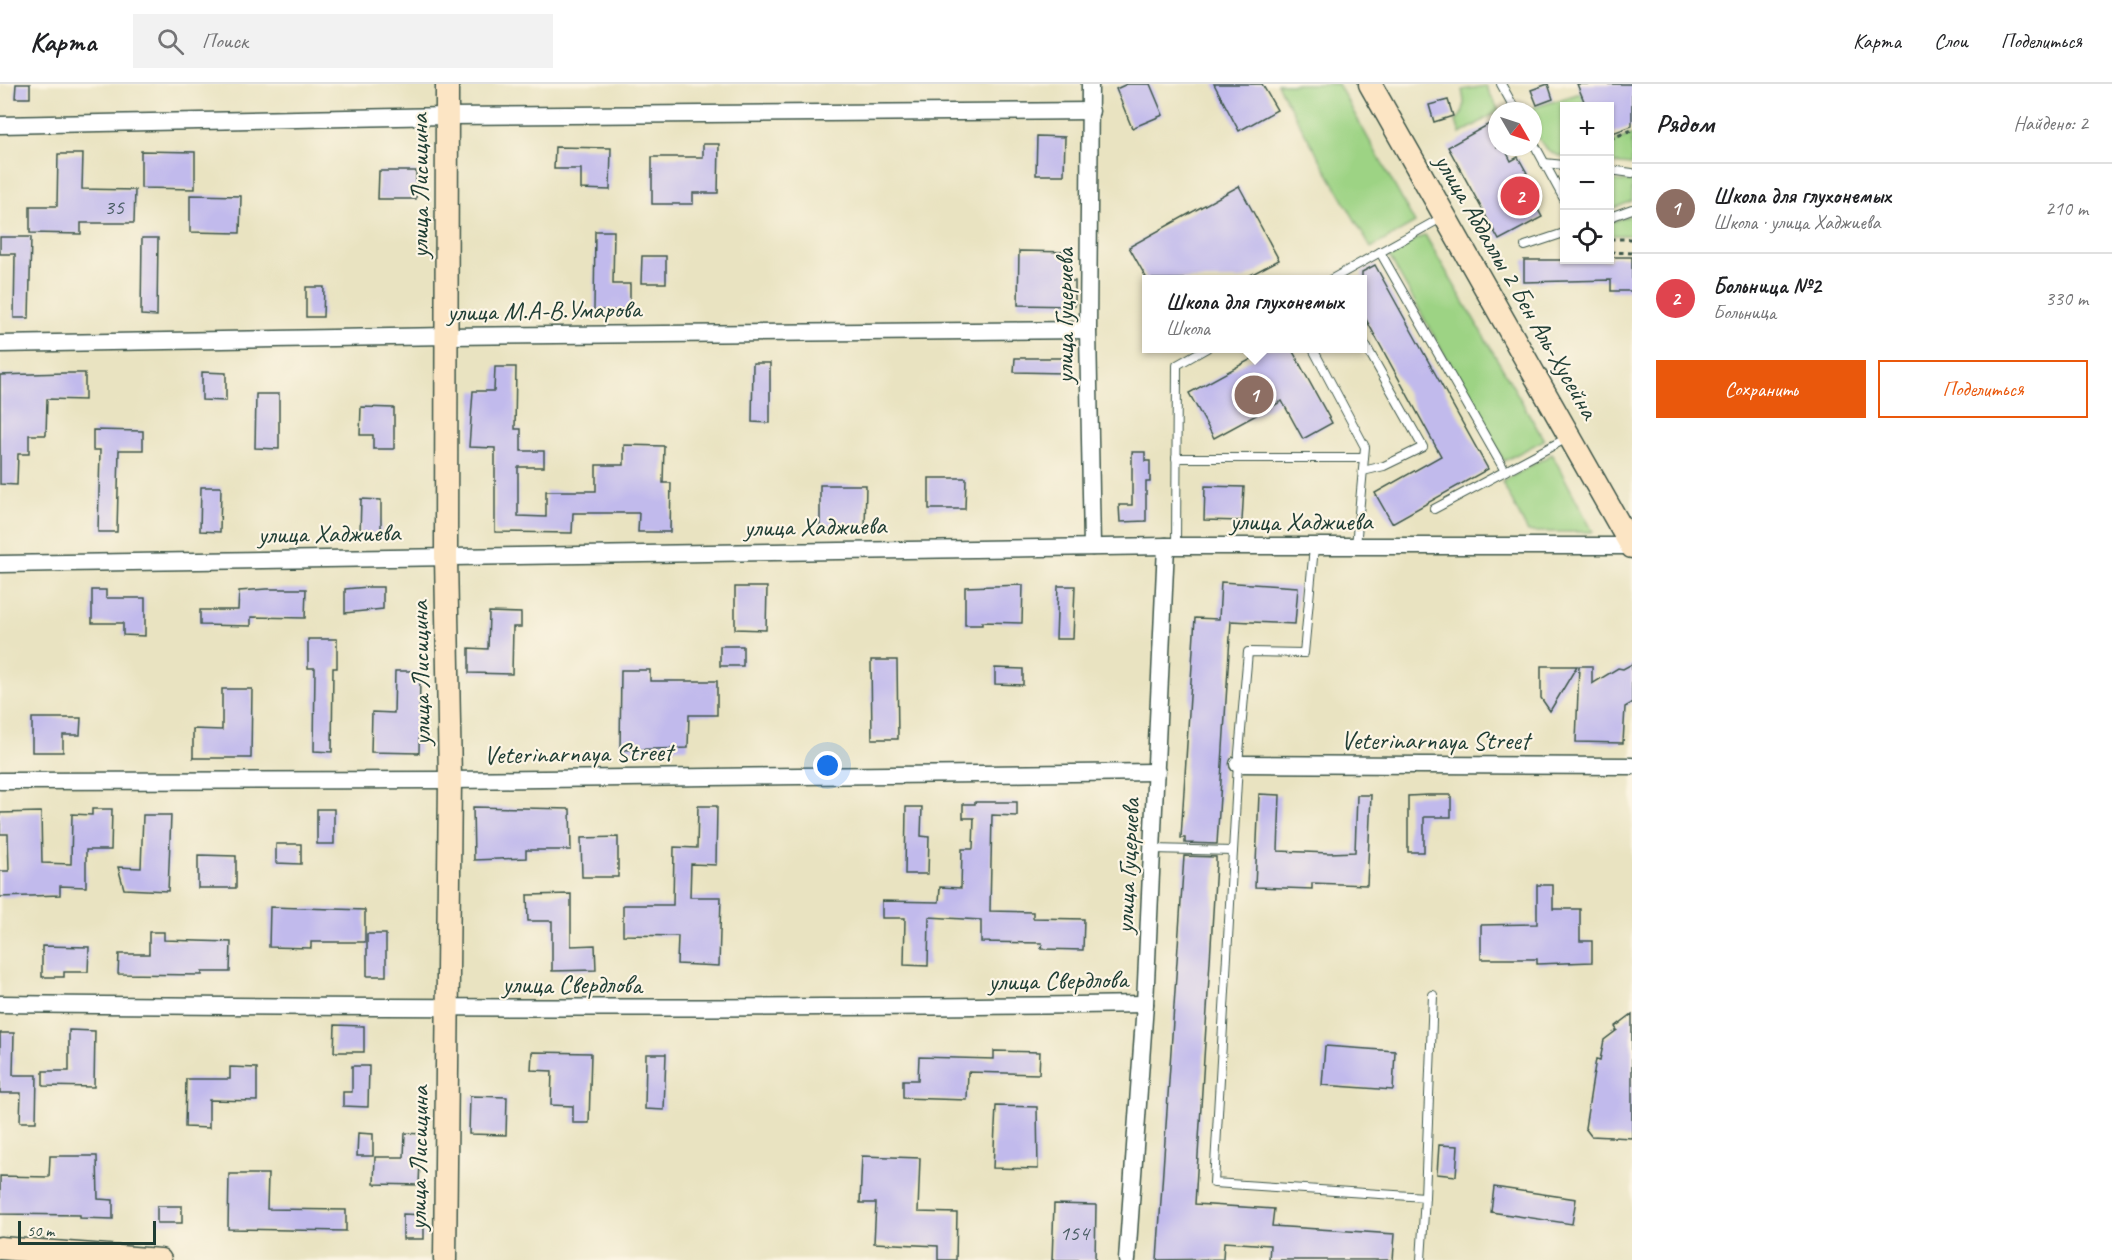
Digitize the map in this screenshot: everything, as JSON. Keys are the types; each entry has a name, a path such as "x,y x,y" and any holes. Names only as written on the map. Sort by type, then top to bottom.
{"street":[{"name":"улица Лисицина","path":"444,1260 450,780 446,557 447,84"},
{"name":"улица Гуцериева","path":"1090,84 1088,330 1092,548"},
{"name":"улица Абдаллы 2 Бен Аль-Хусейна","path":"1370,84 1632,546"},
{"path":"0,125 447,116 1091,111"},
{"name":"улица М.А-В.Умарова","path":"0,344 448,336 1088,330"},
{"name":"улица Хаджиева","path":"0,564 1171,547 1632,546"},
{"name":"улица Гуцериева","path":"1127,1260 1145,1004 1171,547"},
{"name":"Veterinarnaya Street","path":"1238,764 1632,766"},
{"name":"Veterinarnaya Street","path":"0,781 450,780 1157,772"},
{"name":"улица Свердлова","path":"0,1004 448,1009 839,1009 1145,1004"},
{"path":"0,1248 160,1260"}],"lane":[{"path":"1501,84 1511,102"},
{"path":"1540,156 1560,192"},
{"path":"1544,163 1560,165"},
{"path":"1614,171 1632,173"},
{"path":"1614,216 1632,209"},
{"path":"1337,275 1444,216"},
{"path":"1525,246 1560,234"},
{"path":"1380,252 1505,471"},
{"path":"1363,471 1384,466 1423,447 1367,348"},
{"path":"1171,547 1176,458 1177,365 1198,353"},
{"path":"1315,353 1365,447 1356,547"},
{"path":"1434,509 1570,437"},
{"path":"1176,458 1364,458"},
{"path":"1314,547 1304,653 1248,652 1238,764 1214,1183 1425,1197"},
{"path":"1153,849 1233,851"},
{"path":"1421,1260 1433,995"}],"path":[{"path":"1614,137 1632,130"},
{"path":"1614,239 1632,238"},
{"path":"1614,252 1632,253"}],"green space":[{"path":"1277,84 1338,84 1415,223 1371,248"},
{"path":"1486,86 1494,102 1488,102 1488,117 1460,134 1456,121 1464,107 1462,90"},
{"path":"1581,93 1584,102 1560,102 1560,156 1549,151 1542,143 1542,105"},
{"path":"1632,134 1632,165 1614,163 1614,141"},
{"path":"1614,180 1632,182 1632,201 1614,208"},
{"path":"1632,215 1632,235 1614,235 1614,222"},
{"path":"1425,235 1544,440 1504,461 1388,254"},
{"path":"1552,454 1593,532 1528,532 1502,482"}],"building":[{"path":"16,84 30,84 30,98 15,98"},
{"path":"1127,84 1150,84 1163,115 1132,128 1116,89"},
{"path":"1214,84 1262,84 1277,110 1239,131"},
{"path":"1548,84 1553,99 1542,103 1536,102 1531,90"},
{"path":"1577,84 1632,84 1632,126 1614,133 1614,102 1584,102"},
{"path":"1448,100 1453,116 1434,122 1429,105"},
{"path":"1488,125 1488,156 1508,156 1511,161 1518,157 1527,173 1520,177 1542,217 1499,240 1448,147"},
{"path":"1037,136 1065,137 1064,175 1036,175"},
{"path":"703,144 719,144 718,193 693,193 693,204 652,204 652,157 703,157"},
{"path":"555,147 611,148 610,190 581,189 581,169 554,169"},
{"path":"141,151 195,152 195,189 141,188"},
{"path":"58,154 83,154 82,189 135,190 134,223 81,223 81,234 30,233 30,206 57,206"},
{"path":"379,171 416,171 416,199 378,199"},
{"path":"1239,186 1279,260 1251,275 1145,275 1129,247"},
{"path":"190,195 241,196 240,233 190,232"},
{"path":"595,231 614,231 613,284 630,284 630,311 594,310"},
{"path":"0,237 31,237 29,318 14,318 15,254 0,254"},
{"path":"142,238 158,238 157,316 141,315"},
{"path":"1019,251 1071,252 1070,281 1075,281 1075,306 1018,305"},
{"path":"642,256 666,256 666,283 641,283"},
{"path":"1614,257 1632,257 1632,291 1611,291 1611,280 1524,282 1524,260 1560,260 1560,264 1614,264"},
{"path":"1375,265 1488,469 1392,523 1375,493 1441,456 1367,321 1367,275 1362,275 1362,272"},
{"path":"306,287 324,287 323,317 306,317"},
{"path":"1256,353 1294,353 1332,423 1303,439 1282,401 1214,438 1189,393 1257,356"},
{"path":"1015,358 1066,358 1065,373 1014,372"},
{"path":"753,363 770,363 770,423 752,422"},
{"path":"495,367 516,367 515,429 521,429 521,451 544,451 544,467 518,467 518,516 546,517 546,491 596,491 596,465 624,465 624,445 664,446 663,483 671,483 670,532 638,532 639,513 573,513 572,533 495,532 495,448 469,447 473,391 494,391"},
{"path":"202,372 226,373 226,401 202,400"},
{"path":"85,373 85,400 47,399 46,435 29,435 29,454 18,454 17,485 0,484 0,375"},
{"path":"256,394 279,394 279,449 255,448"},
{"path":"361,407 394,408 394,449 373,449 373,435 360,435"},
{"path":"93,430 143,431 143,450 119,450 117,532 98,532 100,450 93,450"},
{"path":"1132,452 1145,452 1145,461 1150,461 1150,482 1146,482 1146,521 1120,522 1119,505 1132,505"},
{"path":"929,478 966,478 965,509 929,509"},
{"path":"820,485 866,485 865,529 820,529"},
{"path":"1205,486 1244,487 1242,521 1204,520"},
{"path":"201,487 221,487 220,532 200,531"},
{"path":"361,499 381,500 381,534 360,534"},
{"path":"1221,582 1298,587 1295,624 1231,621 1217,844 1185,843 1185,838 1181,838 1195,618 1219,619"},
{"path":"1023,585 1022,623 982,622 982,625 965,625 965,587"},
{"path":"1058,586 1075,586 1073,639 1056,639"},
{"path":"383,587 383,609 345,613 345,589"},
{"path":"735,587 767,587 766,630 735,629"},
{"path":"306,589 305,618 251,617 251,626 200,625 200,610 238,610 239,591"},
{"path":"92,590 106,590 106,598 145,598 145,636 123,635 123,623 92,623"},
{"path":"489,612 521,613 521,627 513,627 512,674 469,673 469,648 488,649"},
{"path":"308,639 337,639 337,668 333,668 332,752 314,751 315,668 308,668"},
{"path":"720,646 743,646 743,666 720,666"},
{"path":"871,660 897,660 898,739 872,739"},
{"path":"1632,664 1632,703 1625,707 1623,743 1576,742 1579,666 1592,666 1592,684 1618,668 1623,669"},
{"path":"1541,666 1577,666 1550,711 1541,698"},
{"path":"995,668 1023,669 1023,685 995,684"},
{"path":"621,670 650,670 650,681 717,681 717,715 689,715 688,748 620,750"},
{"path":"395,671 420,671 419,753 371,752 372,712 394,713"},
{"path":"222,689 252,689 251,758 193,758 193,729 222,730"},
{"path":"32,718 81,718 80,735 63,735 63,752 32,752"},
{"path":"1259,794 1280,795 1278,851 1330,853 1355,852 1357,795 1371,795 1367,885 1312,883 1312,889 1255,887"},
{"path":"1451,795 1451,817 1424,817 1424,852 1408,852 1408,796"},
{"path":"975,802 1017,802 1017,816 992,815 990,911 1033,912 1033,918 1084,919 1083,950 1041,949 1042,943 981,942 981,920 929,917 928,966 904,965 905,918 882,918 882,901 939,902 940,887 961,888 962,849 973,849 974,818 963,818 963,804 975,804"},
{"path":"698,806 717,806 716,865 691,864 690,897 721,897 719,966 677,964 678,936 623,935 623,905 673,905 674,847 697,848"},
{"path":"473,807 570,809 571,850 526,850 526,858 474,860"},
{"path":"906,807 922,807 921,836 929,837 928,874 905,874"},
{"path":"92,809 112,809 111,850 86,850 86,887 60,886 60,895 0,897 0,871 9,871 8,834 0,834 0,813 41,812 42,863 71,864 72,814 92,815"},
{"path":"317,809 334,809 334,844 317,844"},
{"path":"143,815 171,815 168,891 124,889 118,867 141,868"},
{"path":"618,837 618,877 582,877 581,838"},
{"path":"276,844 301,844 301,864 276,863"},
{"path":"198,855 236,856 236,888 198,888"},
{"path":"1184,856 1216,857 1195,1204 1274,1209 1272,1226 1395,1234 1393,1260 1269,1260 1270,1245 1224,1242 1223,1259 1157,1260"},
{"path":"1537,885 1553,885 1553,909 1580,909 1580,941 1592,941 1592,962 1537,964 1537,959 1481,959 1481,925 1537,924"},
{"path":"571,894 571,946 595,945 596,970 552,971 552,921 528,921 527,895"},
{"path":"270,907 365,910 365,942 311,942 311,948 269,947"},
{"path":"149,932 164,932 164,940 231,942 230,972 202,972 202,975 118,974 119,954 149,954"},
{"path":"367,934 386,934 386,976 367,976"},
{"path":"42,946 89,947 88,972 64,972 64,977 42,977"},
{"path":"1632,1014 1632,1138 1591,1136 1585,1128 1596,1059 1600,1060 1604,1040 1617,1030 1615,1027"},
{"path":"335,1025 364,1026 364,1052 334,1052"},
{"path":"69,1030 95,1031 94,1087 43,1086 43,1071 69,1071"},
{"path":"0,1033 14,1033 13,1075 37,1075 36,1122 20,1122 21,1093 0,1093"},
{"path":"1325,1046 1395,1051 1393,1090 1322,1085"},
{"path":"994,1051 1040,1052 1039,1074 968,1072 967,1100 903,1098 903,1080 918,1080 919,1057 994,1059"},
{"path":"532,1052 591,1053 589,1123 573,1123 573,1106 551,1105 552,1071 531,1070"},
{"path":"646,1054 666,1054 664,1110 645,1109"},
{"path":"352,1066 369,1066 368,1107 343,1106 343,1092 352,1092"},
{"path":"230,1067 257,1068 257,1101 209,1100 209,1128 185,1127 186,1079 230,1079"},
{"path":"470,1096 507,1097 506,1135 469,1134"},
{"path":"996,1106 1037,1107 1038,1169 993,1168"},
{"path":"358,1133 373,1134 373,1156 357,1156"},
{"path":"405,1133 421,1134 419,1185 374,1184 375,1157 404,1157"},
{"path":"1439,1145 1458,1146 1456,1176 1437,1174"},
{"path":"50,1156 97,1156 98,1199 113,1200 113,1219 80,1218 80,1215 0,1214 0,1176 49,1177"},
{"path":"862,1156 920,1158 918,1212 957,1213 956,1260 938,1260 938,1246 874,1243 876,1203 860,1203"},
{"path":"229,1174 268,1174 267,1209 346,1210 346,1231 228,1229"},
{"path":"1494,1187 1576,1199 1572,1224 1491,1212"},
{"path":"1054,1204 1096,1205 1095,1260 1052,1260"},
{"path":"157,1206 182,1206 182,1223 157,1223"},
{"path":"403,1214 424,1215 424,1239 403,1239"}],"place":[{"name":"Больница №2","path":"1520,196"},
{"name":"Школа для глухонемых","path":"1254,395"}]}
